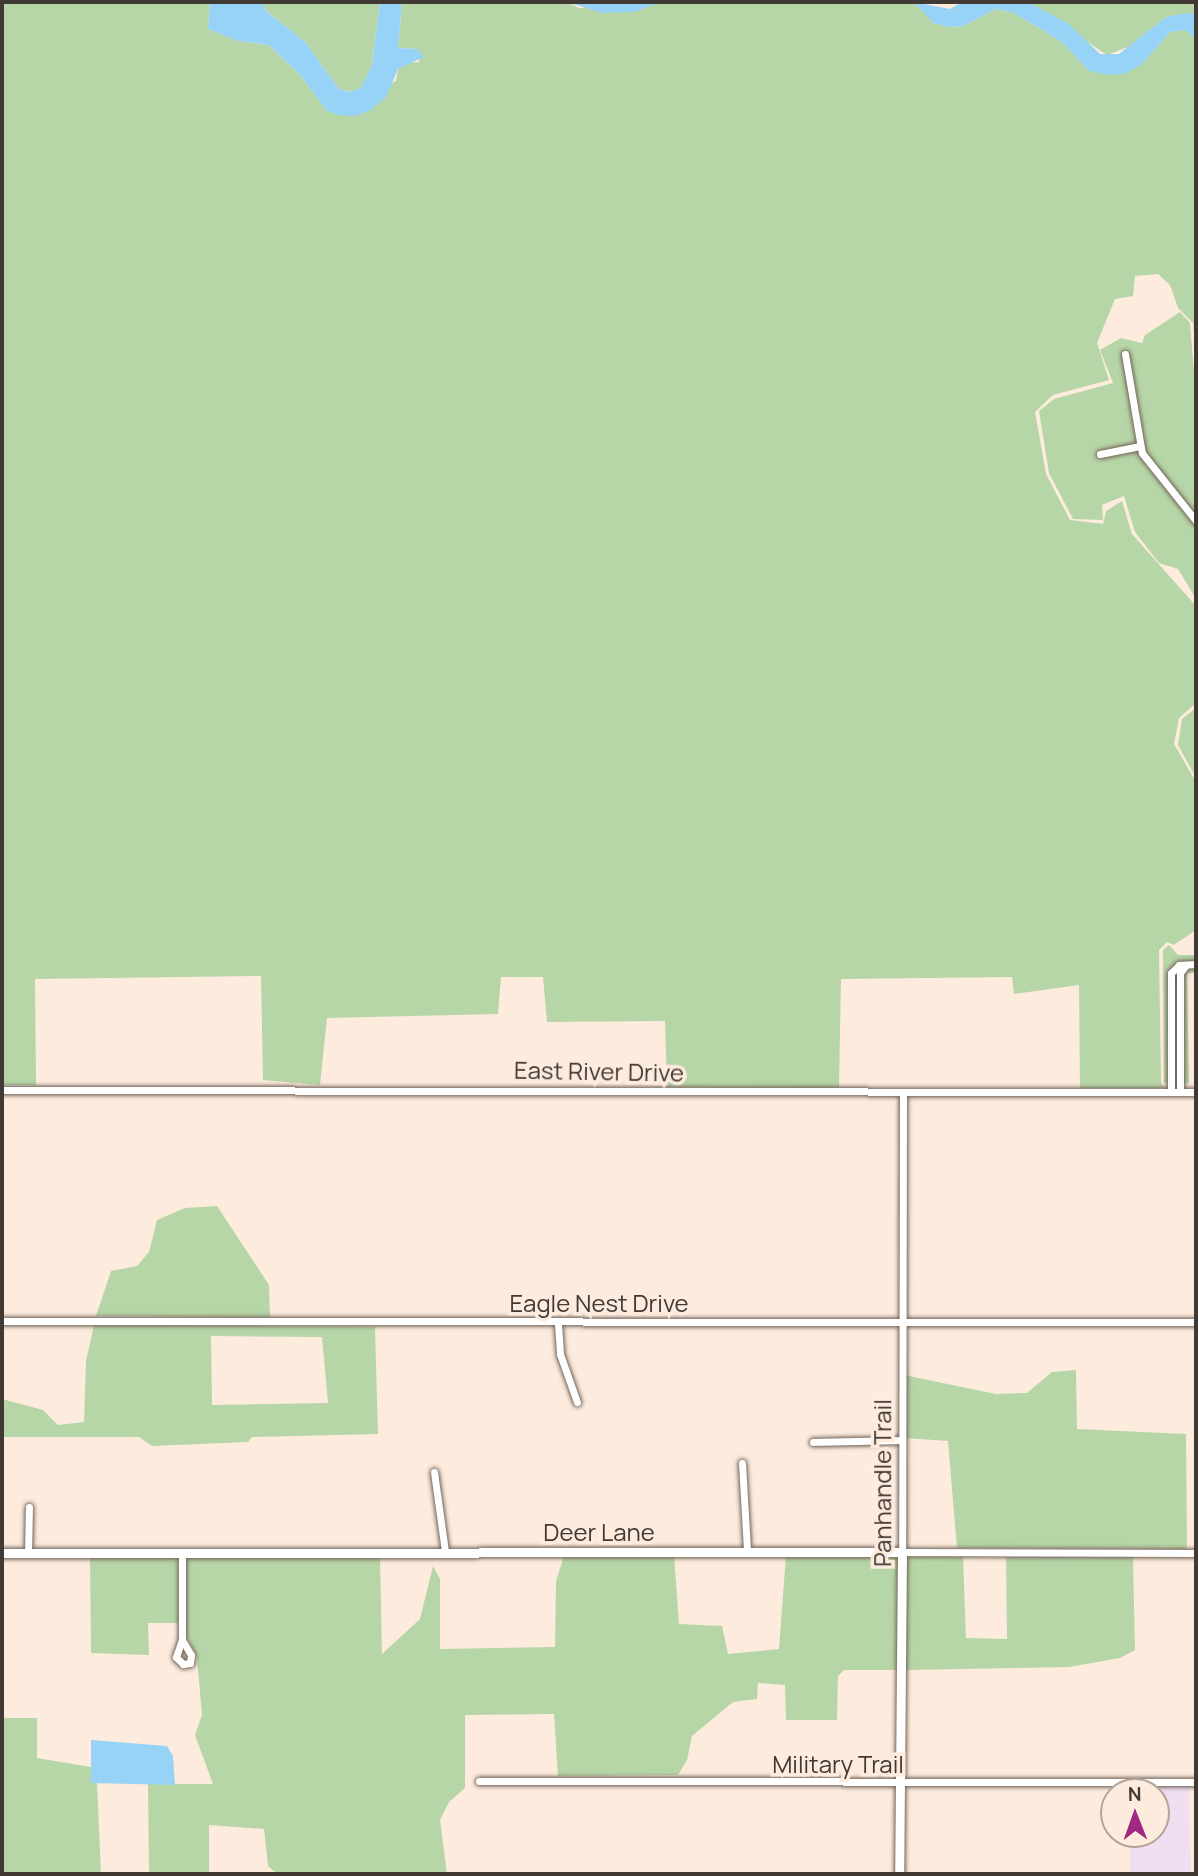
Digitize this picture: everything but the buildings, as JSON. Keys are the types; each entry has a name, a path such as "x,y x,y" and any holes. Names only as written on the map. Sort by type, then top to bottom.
{"street":[{"path":"1125,354 1140,446 1152,469 1196,521"},
{"path":"1100,454 1140,446"},
{"path":"1175,1093 1171,973 1179,965 1193,964"},
{"name":"East River Drive","path":"2,1090 1196,1092"},
{"name":"Panhandle Trail","path":"900,1874 902,1552 899,1322 903,1092"},
{"name":"Eagle Nest Drive","path":"2,1321 558,1324 1196,1322"},
{"path":"558,1324 559,1354 577,1402"},
{"path":"813,1441 901,1440"},
{"path":"743,1464 747,1551"},
{"path":"434,1472 445,1551"},
{"path":"28,1553 29,1507"},
{"path":"182,1552 182,1640"},
{"name":"Deer Lane","path":"2,1553 1196,1553"},
{"name":"Military Trail","path":"479,1781 1196,1782"}],"shaded area":[{"path":"1170,1786 1189,1786 1191,1874 1130,1874 1130,1848 1170,1848"}],"green space":[{"path":"2,2 210,2 208,29 238,41 269,45 301,76 327,111 396,81 398,69 405,63 419,62 418,49 398,48 402,2 567,2 579,8 662,2 914,2 933,23 948,27 963,26 996,9 1014,13 1062,42 1089,71 1143,63 1170,32 1185,30 1196,39 1196,362 1193,323 1178,308 1170,285 1158,274 1135,276 1133,296 1115,299 1097,343 1109,380 1053,395 1035,412 1046,474 1070,520 1103,524 1106,511 1122,501 1132,534 1196,606 1196,703 1179,718 1174,744 1196,782 1196,930 1174,945 1167,942 1159,950 1161,1083 1165,1088 1080,1088 1079,985 1014,994 1012,977 841,979 839,1088 667,1087 665,1021 547,1022 543,977 501,977 498,1014 327,1018 320,1085 263,1080 261,976 35,979 36,1085 2,1085"},
{"path":"265,2 380,2 372,65 361,88 351,92 339,89 306,43 263,8"},
{"path":"1028,2 1196,2 1196,14 1166,17 1128,47 1107,55"},
{"path":"1180,312 1190,323 1196,398 1196,599 1178,569 1159,563 1135,532 1124,496 1102,505 1103,520 1073,519 1049,473 1039,411 1054,399 1113,383 1100,350 1121,338 1142,343 1145,335"},
{"path":"1196,708 1196,778 1178,745 1182,719"},
{"path":"1169,945 1178,955 1196,955 1196,973 1187,973 1189,1083 1164,1083 1163,950"},
{"path":"217,1206 269,1285 270,1317 96,1316 111,1271 137,1266 149,1252 157,1220 185,1208"},
{"path":"94,1325 375,1327 378,1434 252,1437 248,1442 152,1446 139,1437 2,1437 2,1399 43,1410 58,1425 84,1422 86,1361","holes":["211,1336 322,1337 328,1403 212,1405"]},
{"path":"1076,1370 1077,1429 1186,1434 1187,1549 957,1548 948,1441 905,1438 904,1375 996,1394 1027,1393 1052,1372"},
{"path":"674,1555 679,1624 722,1626 728,1654 779,1649 786,1555 898,1556 898,1670 844,1670 838,1676 837,1720 786,1720 785,1685 758,1683 757,1699 733,1702 692,1736 687,1760 678,1775 558,1776 554,1714 465,1715 465,1788 449,1802 440,1820 447,1874 277,1874 268,1866 264,1829 209,1825 209,1874 149,1874 148,1784 213,1784 195,1735 202,1715 197,1658 186,1634 186,1557 380,1556 382,1654 420,1619 433,1566 440,1579 440,1649 555,1647 556,1581 564,1556"},
{"path":"90,1557 178,1557 178,1623 148,1623 149,1655 91,1653"},
{"path":"906,1557 963,1557 966,1638 1007,1639 1006,1557 1133,1557 1135,1650 1120,1658 1069,1667 905,1670"},
{"path":"2,1718 37,1718 37,1758 91,1767 92,1783 97,1783 101,1874 2,1874"}],"water":[{"path":"210,2 265,2 264,9 306,43 339,89 350,92 361,88 372,65 380,2 402,2 398,48 418,49 424,57 398,69 386,97 369,111 355,116 338,115 327,111 301,76 269,45 238,41 208,29"},
{"path":"567,2 662,2 634,12 602,13"},
{"path":"914,2 950,9 962,2 1028,2 1069,24 1100,54 1119,54 1166,17 1186,13 1196,14 1196,39 1185,30 1170,32 1143,63 1127,73 1110,75 1089,71 1062,42 1014,13 996,9 963,26 948,27 933,23"},
{"path":"91,1740 167,1746 173,1756 175,1785 91,1783"}]}
